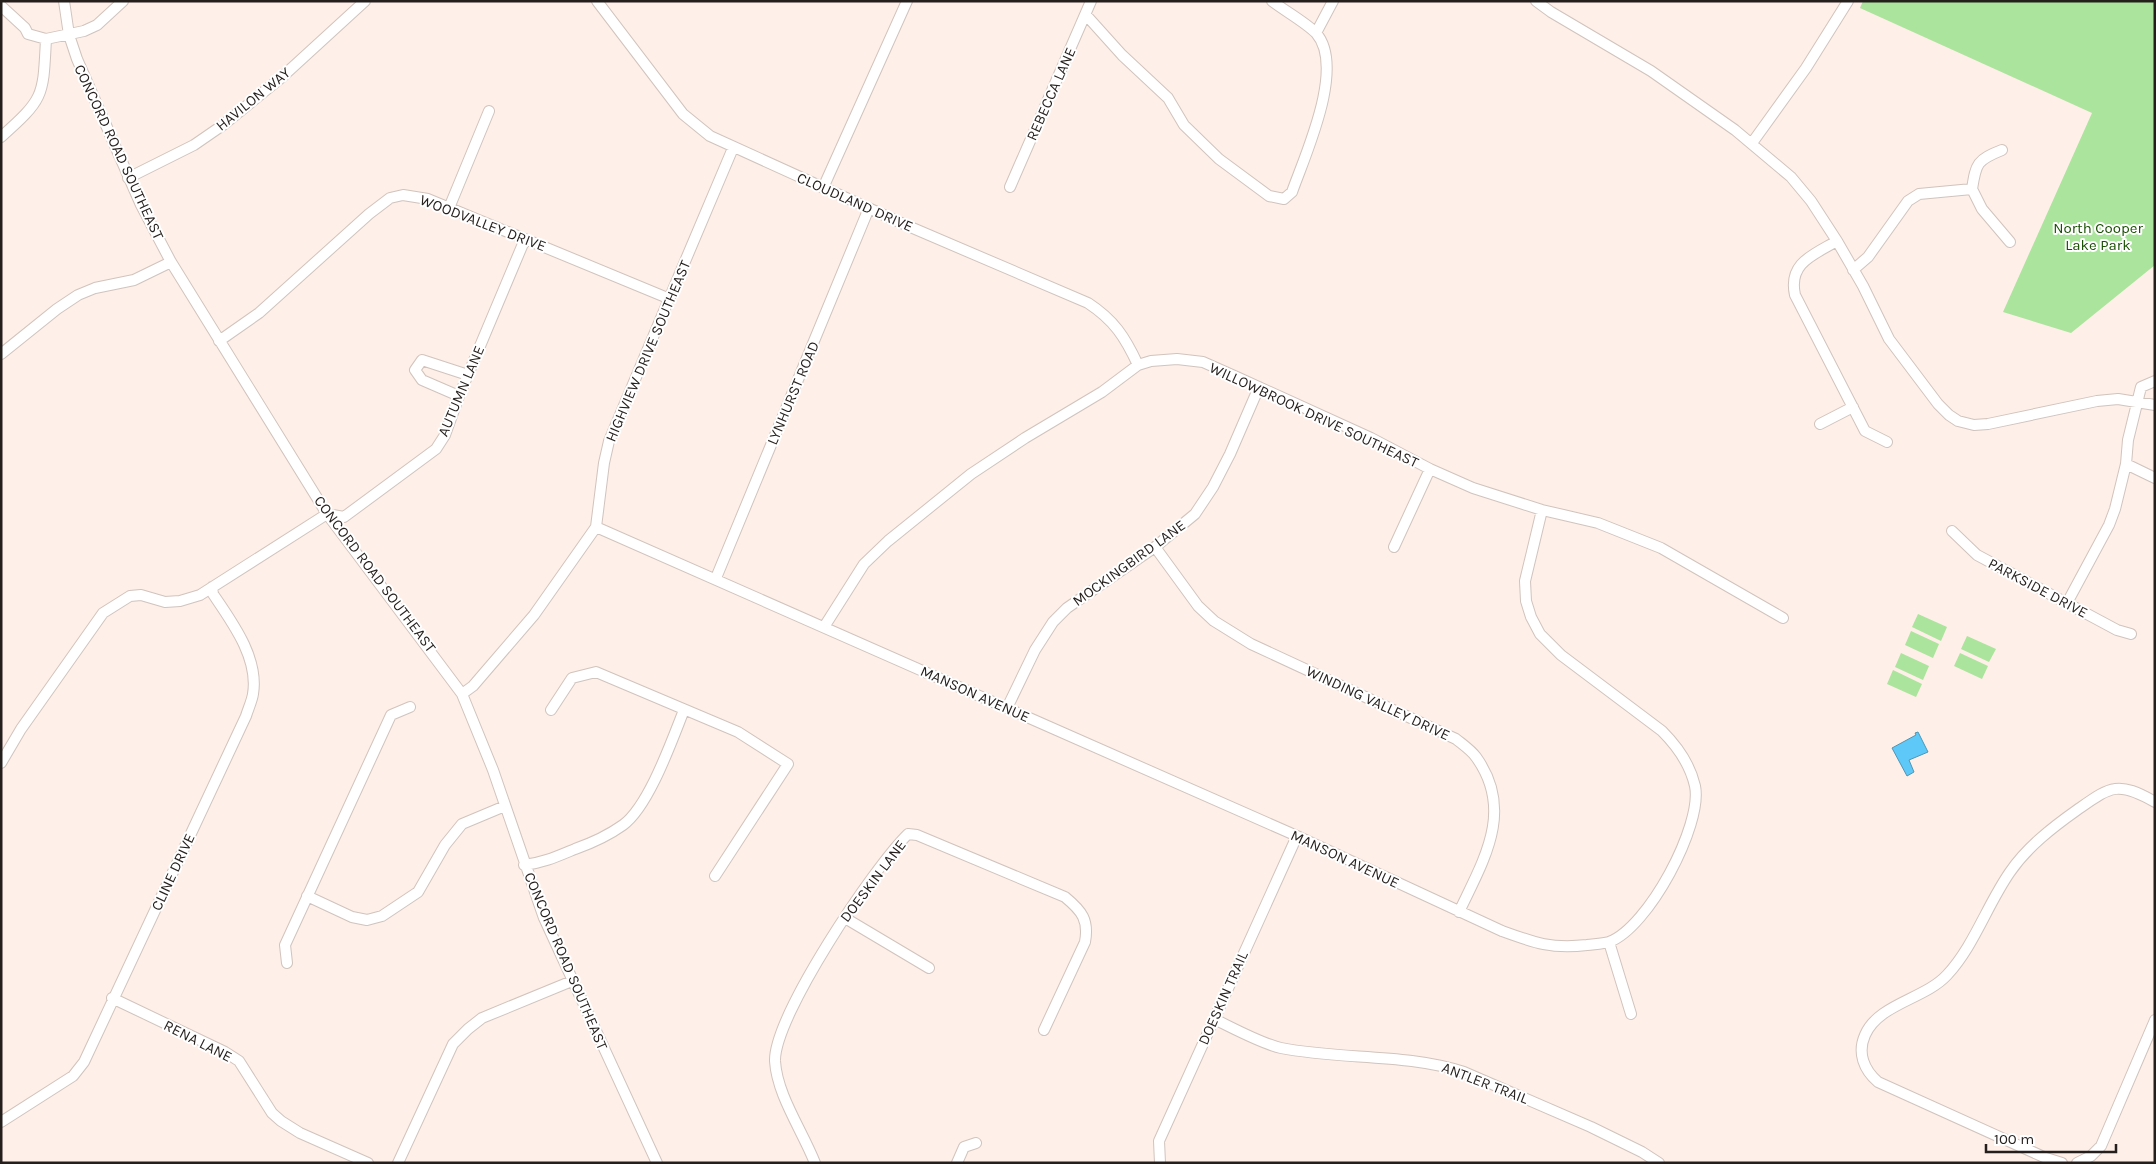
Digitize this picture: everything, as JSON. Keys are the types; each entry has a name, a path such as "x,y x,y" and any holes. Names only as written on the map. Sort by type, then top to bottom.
{"street":[{"name":"CONCORD ROAD SOUTHEAST","path":"64,1 69,35 87,85 128,178 171,262 327,514 365,562 462,694 505,806 544,918 657,1163"},
{"path":"1,6 25,28 28,34 46,39 69,35 97,25 123,1"},
{"name":"HAVILON WAY","path":"128,178 194,145 223,125 282,77 365,1"},
{"name":"CLOUDLAND DRIVE","path":"597,1 683,114 710,136 732,148 1088,303 1107,316 1129,345 1138,365"},
{"path":"823,188 907,1"},
{"name":"REBECCA LANE","path":"1010,187 1091,1"},
{"path":"1086,15 1122,55 1168,98 1184,125 1219,160 1269,196 1284,199 1292,192 1324,99 1328,75 1325,56 1316,33 1272,1"},
{"path":"1316,33 1332,1"},
{"path":"1536,1 1550,12 1650,71 1735,130 1791,177 1811,202 1836,241 1889,339 1903,360 1938,404 1958,421 1974,425 1988,424 2118,398 2155,405"},
{"path":"1550,12 1555,1"},
{"path":"1752,144 1806,68 1848,1"},
{"path":"1,137 34,106 40,95 44,82 46,39"},
{"path":"449,208 489,111"},
{"name":"HIGHVIEW DRIVE SOUTHEAST","path":"462,694 473,686 534,616 596,527 604,463 609,441 732,148"},
{"path":"2002,150 1983,157 1975,172 1972,189 1982,209 2010,242"},
{"path":"1853,270 1868,258 1908,201 1919,194 1972,189"},
{"name":"WOODVALLEY DRIVE","path":"219,341 259,313 390,198 403,195 428,199 670,299"},
{"name":"LYNHURST ROAD","path":"716,578 869,208"},
{"name":"AUTUMN LANE","path":"327,514 344,517 436,449 445,435 459,396 525,239"},
{"path":"1836,241 1802,262 1794,276 1793,286 1795,295 1865,431 1887,442"},
{"path":"1,354 57,309 78,296 95,288 134,280 171,262"},
{"path":"459,396 422,380 415,370 422,360 468,374"},
{"name":"WILLOWBROOK DRIVE SOUTHEAST","path":"824,627 864,564 888,540 971,474 1025,438 1102,392 1138,365 1164,360 1202,362 1371,438 1430,469 1473,488 1542,510 1598,522 1661,548 1782,618"},
{"path":"2066,603 2116,509 2126,464 2128,440 2141,387 2155,381"},
{"name":"MOCKINGBIRD LANE","path":"1007,708 1035,650 1053,622 1067,608 1155,547 1195,514 1205,500 1230,454 1259,387"},
{"path":"1820,424 1853,407"},
{"path":"2126,464 2155,478"},
{"path":"1394,547 1430,469"},
{"name":"MANSON AVENUE","path":"596,527 716,578 1297,836 1459,912 1536,944 1562,948 1609,942 1638,922 1664,885 1695,810 1695,786 1677,746 1662,731 1561,655 1540,634 1531,617 1526,601 1525,581 1542,510"},
{"path":"1,763 21,729 103,613 130,596 141,595 165,602 180,601 200,595 327,514"},
{"name":"PARKSIDE DRIVE","path":"1952,531 1977,555 2116,630 2131,634"},
{"name":"WINDING VALLEY DRIVE","path":"1155,547 1198,606 1227,630 1260,648 1456,739 1475,756 1489,780 1494,810 1494,831 1483,862 1459,912"},
{"name":"CLINE DRIVE","path":"1,1122 73,1076 84,1062 112,998 165,891 246,716 253,694 252,664 236,632 213,594 212,587"},
{"path":"551,710 572,678 596,672 738,732 788,764 715,876"},
{"path":"287,963 285,945 391,715 410,707"},
{"path":"524,865 541,864 593,842 625,824 645,798 665,758 684,710"},
{"path":"2062,1163 2046,1158 1878,1082 1868,1074 1864,1062 1862,1047 1865,1035 1877,1018 1927,990 1945,977 1960,959 2010,871 2030,848 2055,826 2104,792 2115,788 2129,789 2155,802"},
{"path":"307,896 352,916 367,920 382,916 418,892 445,845 462,824 505,806"},
{"name":"DOESKIN LANE","path":"815,1163 778,1083 775,1059 779,1038 818,961 845,918 894,848 908,834 917,835 1065,897 1076,906 1088,927 1085,942 1044,1030"},
{"name":"DOESKIN TRAIL","path":"1160,1163 1158,1141 1297,836"},
{"path":"845,918 928,968"},
{"path":"1609,942 1631,1014"},
{"path":"398,1163 453,1044 482,1018 572,981"},
{"name":"RENA LANE","path":"112,998 226,1052 238,1062 272,1113 281,1121 300,1133 368,1163"},
{"name":"ANTLER TRAIL","path":"1214,1019 1279,1048 1319,1054 1415,1061 1457,1070 1591,1127 1642,1152 1659,1163"},
{"path":"2077,1163 2091,1156 2101,1146 2155,1020"},
{"path":"957,1163 964,1147 976,1143"}],"green space":[{"name":"North Cooper Lake Park","path":"1863,1 2155,1 2155,265 2071,333 2003,312 2092,113 1860,8"},
{"path":"1918,614 1947,627 1941,641 1912,627"},
{"path":"1911,631 1939,644 1933,658 1905,645"},
{"path":"1967,636 1996,649 1989,662 1961,649"},
{"path":"1901,653 1929,666 1923,680 1895,667"},
{"path":"1960,653 1988,666 1982,679 1954,666"},
{"path":"1893,670 1922,684 1916,697 1887,684"}],"water":[{"path":"1918,732 1928,752 1909,760 1914,772 1907,776 1892,748 1916,735 1915,733"}]}
